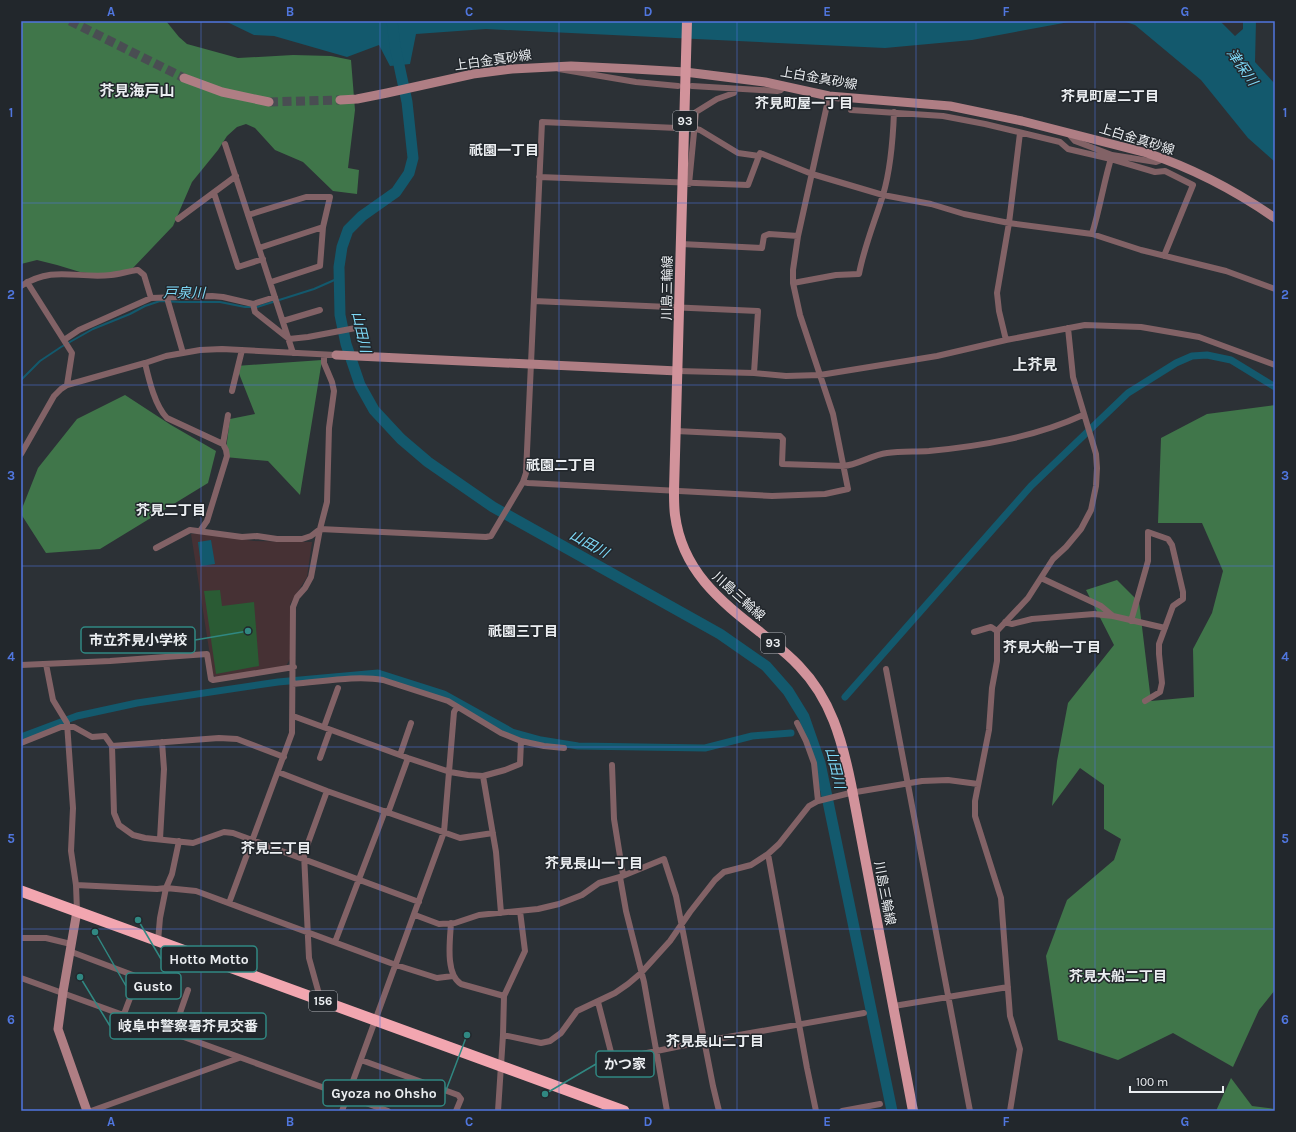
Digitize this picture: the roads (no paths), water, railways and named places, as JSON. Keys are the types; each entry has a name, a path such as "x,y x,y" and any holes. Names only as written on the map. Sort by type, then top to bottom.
{"highway":[{"name":"156","path":"21,890 158,942 624,1111"}],"main road":[{"name":"川島三輪線","path":"687,21 686,183 681,244 674,491 675,516 682,542 690,562 701,579 729,607 800,666 815,686 836,724 843,747 913,1111"},
{"name":"上白金真砂線","path":"340,100 357,99 473,74 540,67 571,66 686,72 784,85 829,96 950,106 1067,132 1165,159 1198,173 1227,188 1275,218"},
{"path":"184,78 222,92 269,102"},
{"path":"336,355 678,371"},
{"path":"77,911 62,992 58,1029 87,1111"}],"street":[{"path":"540,67 636,82 678,86"},
{"path":"692,86 777,91 781,90 784,85"},
{"path":"686,183 696,112 717,99 734,93 735,89"},
{"path":"524,482 772,496 825,494 848,489 833,414 800,315 793,283 793,270 798,236 829,96"},
{"path":"851,110 943,116 1060,142 1068,149 1112,157 1156,162 1165,159"},
{"path":"793,283 836,275 859,274 869,233 883,194 890,156 894,112"},
{"path":"156,548 190,530 242,537 257,536 277,539 302,539 311,536 320,529 486,537 491,536 524,482 526,474 542,122 677,128"},
{"path":"693,128 738,153 759,156 760,153 812,174 883,194 931,204 964,214 1009,223 1092,234 1141,250 1226,271 1275,289"},
{"path":"1067,132 1075,141 1112,157 1155,172 1165,171 1193,185 1164,256"},
{"path":"1006,340 999,311 997,293 1009,223 1020,133"},
{"path":"225,144 293,353"},
{"path":"539,177 748,185 759,156"},
{"path":"1092,234 1100,208 1105,180 1112,157"},
{"path":"178,219 236,176"},
{"path":"214,193 238,267 263,259"},
{"path":"248,215 306,197 330,197 323,227 320,266 270,282"},
{"path":"259,248 323,227"},
{"path":"681,244 762,248 764,236 769,234 798,236"},
{"path":"67,385 72,353 24,284 38,277 51,274 111,275 138,270 144,275 151,298"},
{"path":"66,343 79,330 151,298 196,296 223,297 254,307 289,339"},
{"path":"167,298 183,353"},
{"path":"254,307 276,300"},
{"path":"534,301 680,306 758,311 754,373"},
{"path":"283,321 320,310"},
{"path":"678,371 754,373 786,376 820,375 937,356 1085,324 1141,326 1199,337 1275,365"},
{"path":"289,339 358,328"},
{"path":"1010,1111 1020,1049 1010,1016 1001,898 975,816 975,801 989,730 992,688 997,661 997,631 1028,598 1053,559 1066,547 1081,529 1091,510 1096,486 1097,468 1094,447 1083,415 1073,377 1068,328"},
{"path":"21,454 54,396 67,385 166,356 200,350 242,350 336,355"},
{"path":"232,391 242,350"},
{"path":"229,903 292,733 294,667 293,607 297,597 305,588 311,577 320,529 327,502 329,428 334,391 324,363 324,355"},
{"path":"145,363 151,386 163,414 167,418 223,444"},
{"path":"200,531 207,521 226,463 227,456 223,444 228,415"},
{"path":"676,431 780,436 783,439 782,464 843,466 872,456 887,453 926,451 987,444 1063,424 1083,415"},
{"path":"1131,621 1148,561 1148,532 1168,540 1172,545 1183,592 1183,599 1174,606 1159,644 1162,683 1160,692 1145,701"},
{"path":"1041,578 1101,606 1113,616"},
{"path":"1005,622 1012,624 1032,619 1094,614 1113,616 1165,628"},
{"path":"974,632 991,627 997,631"},
{"path":"21,665 110,661 207,654 211,679 214,680 294,667"},
{"path":"46,664 53,700 66,723 73,808 71,851 76,885 77,911"},
{"path":"886,669 970,1111"},
{"path":"293,684 374,678 383,680 448,701 501,733 521,741 544,746 564,748"},
{"path":"320,758 338,688"},
{"path":"342,1111 415,915 444,832 454,712 457,707"},
{"path":"293,716 408,758 450,772 468,775 483,776 520,764 521,741"},
{"path":"21,743 61,727 66,723"},
{"path":"66,723 92,737 105,736 112,746 114,813 119,825 133,835 193,842 224,832 233,833 419,902"},
{"path":"400,755 411,723"},
{"path":"797,723 806,741 814,763 820,800"},
{"path":"112,746 219,738 237,739 284,757"},
{"path":"160,839 164,769 162,742"},
{"path":"335,942 408,758"},
{"path":"612,765 614,819 626,910 641,973 667,1111"},
{"path":"278,772 460,838 493,834"},
{"path":"483,776 493,834 501,912"},
{"path":"503,1035 541,1043 550,1041 560,1033 577,1011 615,993 641,973 670,941 715,880 724,872 751,865 768,854 779,844 809,806 820,800 908,783 948,780 978,784"},
{"path":"318,999 319,994 309,958 304,854 327,791"},
{"path":"158,942 160,918 166,888 172,874 179,841"},
{"path":"768,854 816,1111"},
{"path":"415,915 439,924 451,923 479,915 538,909 559,904 582,894 599,883 647,867 664,859 676,896 719,1111"},
{"path":"76,885 190,890 396,965 437,978 453,976"},
{"path":"498,1111 504,996 525,951 520,911"},
{"path":"451,923 450,952 453,976 457,982 504,996"},
{"path":"21,938 46,938 138,977 124,1014"},
{"path":"21,978 124,1014 239,1058 388,1111"},
{"path":"894,1006 1008,987"},
{"path":"173,1033 188,990"},
{"path":"598,1002 613,1060 705,1041 864,1013"},
{"path":"91,1111 239,1058"},
{"path":"361,1060 458,1095 461,1099 456,1111"},
{"path":"842,1111 880,1104"}],"water":[{"path":"225,21 1069,22 972,40 885,48 486,29 416,34 410,64 390,66 379,45 347,57 274,36 254,35"},
{"name":"津保川","path":"1123,21 1220,21 1235,36 1243,29 1243,21 1256,21 1255,62 1275,84 1275,162 1248,138 1201,80 1135,25"},
{"path":"211,540 215,564 201,566 198,542"}],"waterway":[{"name":"山田川","path":"392,21 395,46 407,102 413,158 409,173 396,192 362,216 348,230 342,247 339,267 340,315 346,344 360,385 374,410 401,439 428,462 493,507 720,634 766,666 788,691 804,717 820,763 892,1111"},
{"name":"戸泉川","path":"21,380 40,361 61,347 93,329 160,301 220,302 245,307 257,307 314,289 339,278"},
{"path":"845,697 1031,486 1128,393 1176,363 1192,356 1207,355 1231,360 1275,387"},
{"path":"21,737 77,716 137,703 278,682 378,673 444,694 512,732 541,740 578,746 705,748 752,736 791,733"}],"tunnel":[{"path":"70,21 184,78"},
{"path":"269,102 340,100"}],"place":[{"name":"市立芥見小学校","path":"248,631"},
{"name":"Hotto Motto","path":"138,920"},
{"name":"Gusto","path":"95,932"},
{"name":"岐阜中警察署芥見交番","path":"80,977"},
{"name":"Gyoza no Ohsho","path":"467,1035"},
{"name":"かつ家","path":"545,1094"}],"district":[{"name":"芥見海戸山","path":"137,91"},
{"name":"芥見町屋二丁目","path":"1110,96"},
{"name":"芥見町屋一丁目","path":"804,103"},
{"name":"祇園一丁目","path":"504,150"},
{"name":"上芥見","path":"1035,365"},
{"name":"祇園二丁目","path":"561,465"},
{"name":"芥見二丁目","path":"171,510"},
{"name":"祇園三丁目","path":"523,631"},
{"name":"芥見大船一丁目","path":"1052,647"},
{"name":"芥見三丁目","path":"276,848"},
{"name":"芥見長山一丁目","path":"594,863"},
{"name":"芥見大船二丁目","path":"1118,976"},
{"name":"芥見長山二丁目","path":"715,1041"}]}
